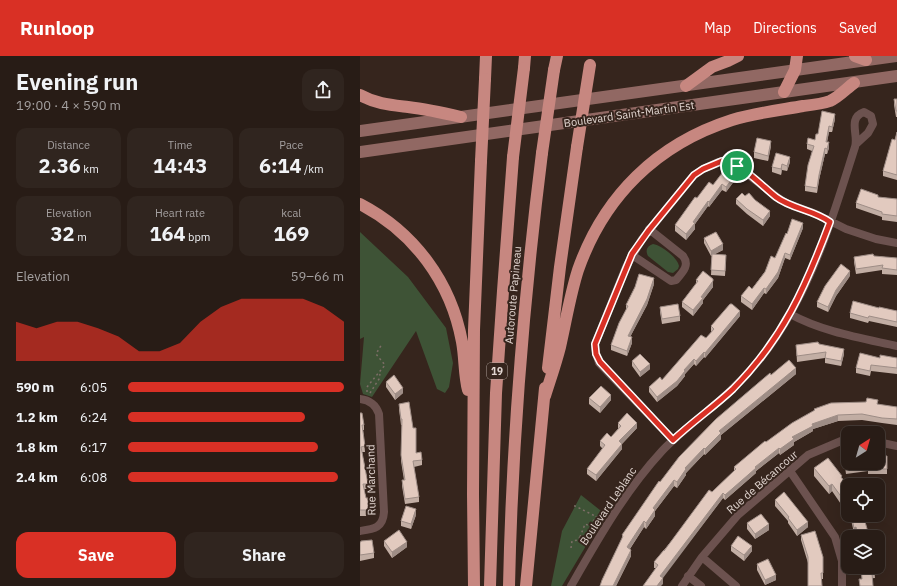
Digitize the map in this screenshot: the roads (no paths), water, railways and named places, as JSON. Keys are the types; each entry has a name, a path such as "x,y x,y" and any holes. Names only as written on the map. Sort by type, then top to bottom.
{"highway":[{"path":"474,586 473,409 475,285 486,56"},
{"name":"Autoroute Papineau","path":"509,586 513,466 522,340 542,153 556,56"},
{"path":"686,86 712,66 738,56"},
{"path":"784,92 795,70 797,56"},
{"path":"526,586 544,396 560,267 591,61"},
{"name":"Autoroute Papineau","path":"490,586 496,386 514,157 524,62"},
{"path":"544,396 560,347 574,283 586,251 607,211 631,182 648,166 670,149 707,129 744,117 831,100 854,83"},
{"path":"360,95 386,104 408,106 461,116"},
{"path":"360,204 385,218 408,238 430,263 441,282 458,325 462,342 466,382 473,409"}],"main road":[{"name":"Boulevard Saint-Martin Est","path":"360,131 686,86 795,70 861,58 896,56"},
{"name":"Boulevard Saint-Martin Est","path":"360,152 897,76"}],"street":[{"name":"Boulevard Leblanc","path":"571,586 628,493 644,471 673,440 726,395 747,374 774,340 790,314 809,275 830,222 856,144"},
{"path":"673,440 602,366 596,354 595,344 632,254 649,230 694,175 713,164 725,161 737,166 782,200 816,214 838,226 865,236 897,243"},
{"path":"632,254 671,281 676,280 686,267 686,262 683,256 649,230"},
{"path":"790,314 805,322 835,332 897,346"},
{"name":"Rue Marchand","path":"360,399 366,400 372,404 378,410 379,414 384,512 383,519 378,527 360,531"},
{"name":"Rue de Bécancour","path":"682,586 702,557 738,515 808,456 841,441"},
{"path":"885,443 897,446"},
{"path":"790,471 835,537 842,562 842,586"},
{"path":"702,557 736,586"},
{"path":"688,576 700,586"}]}
